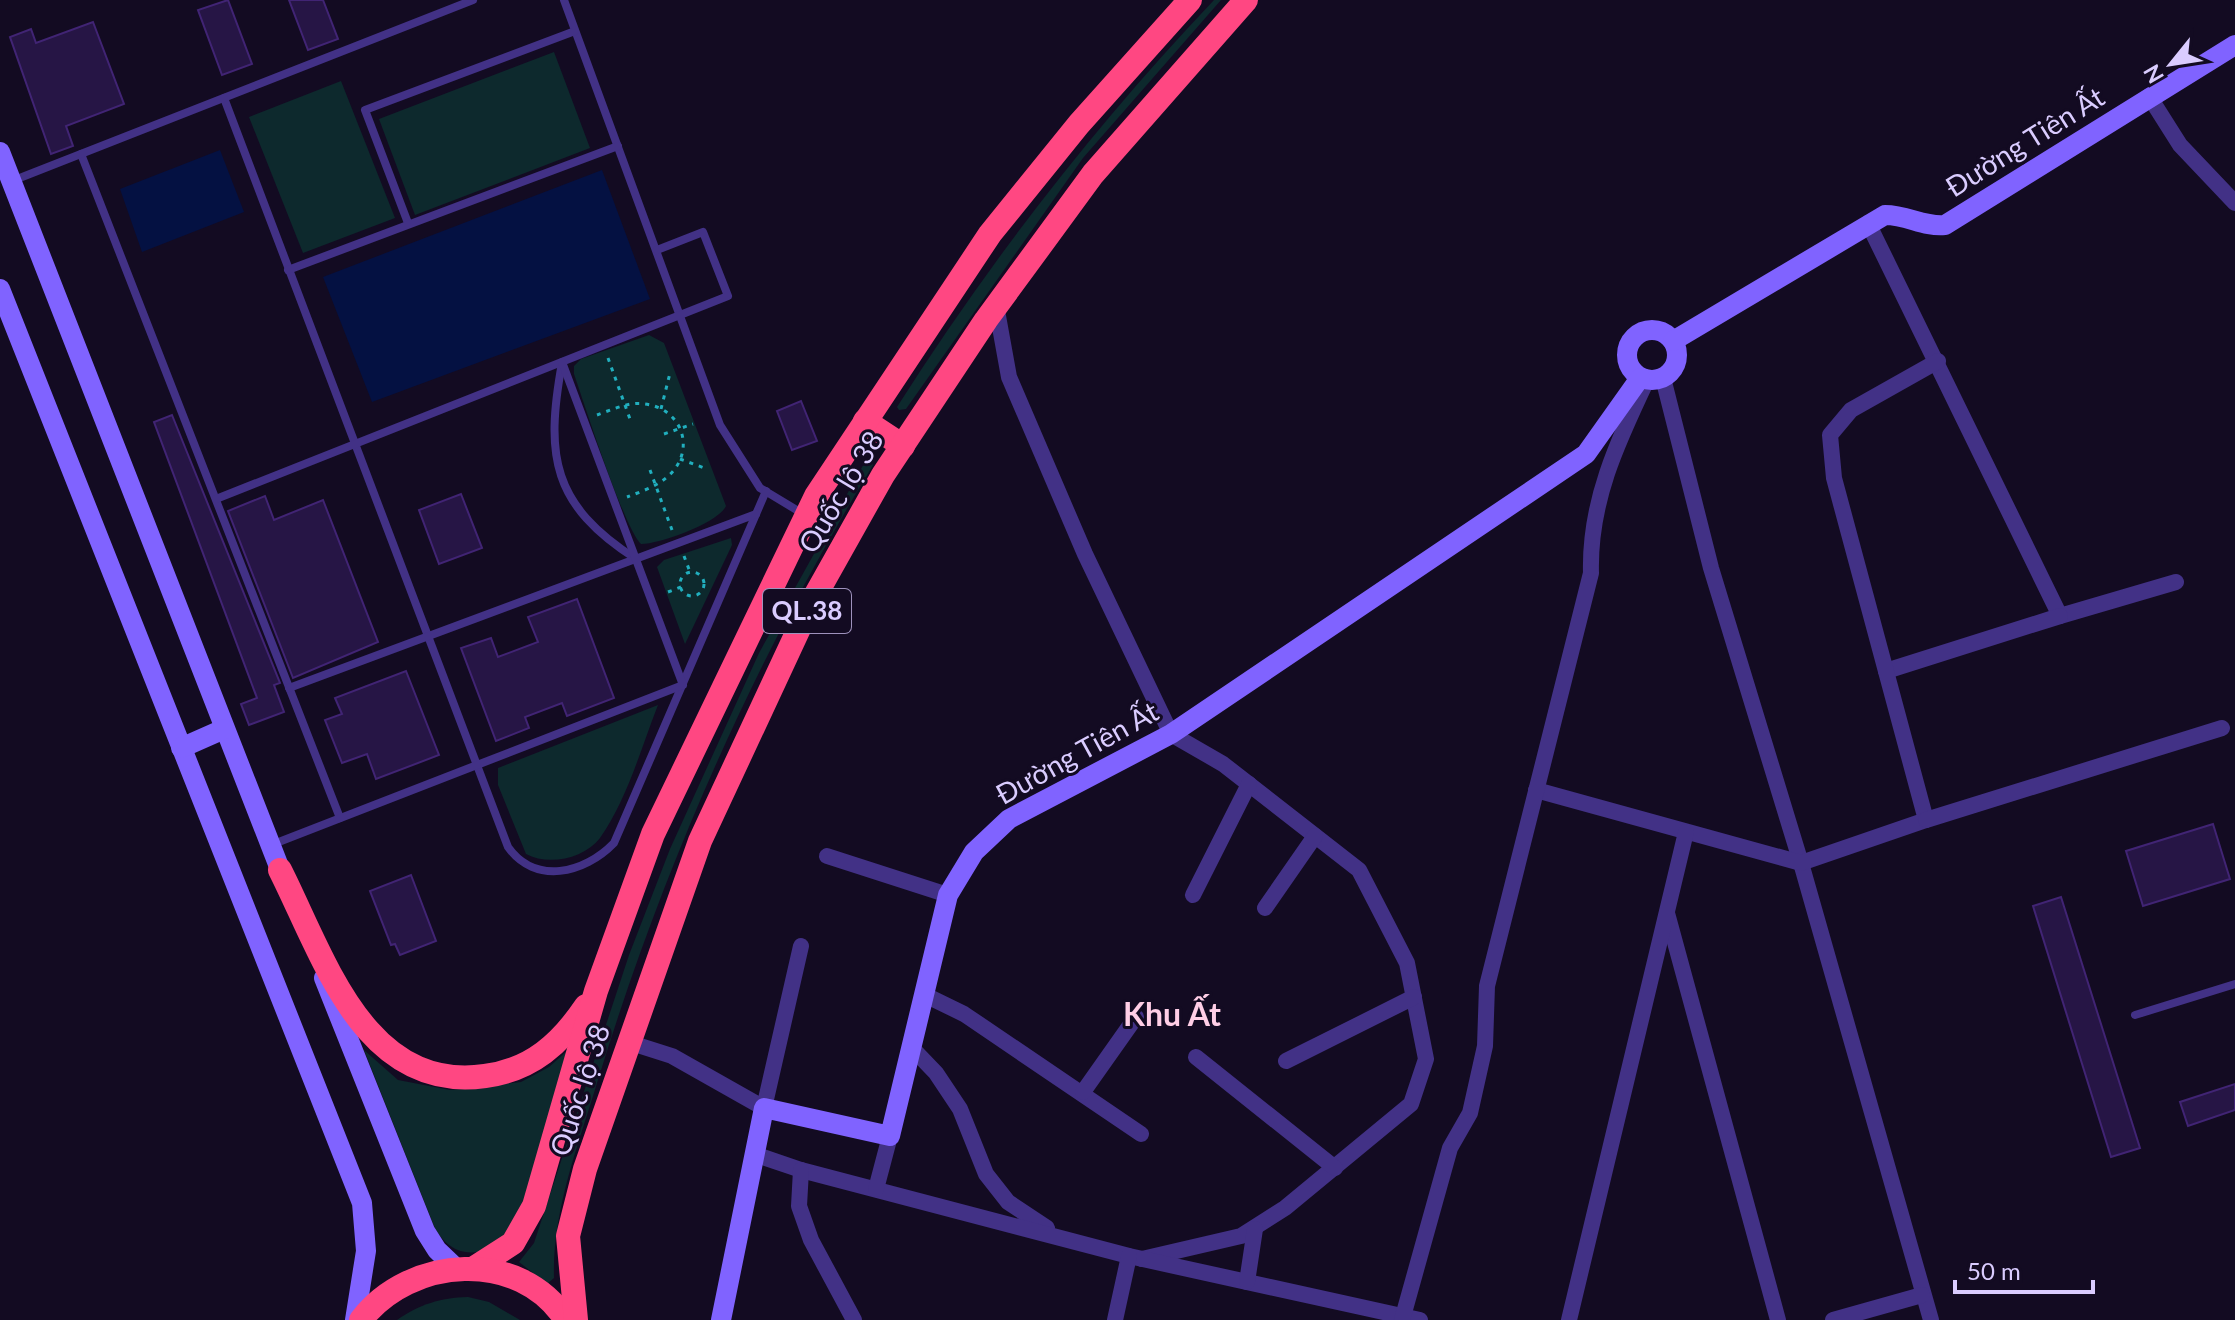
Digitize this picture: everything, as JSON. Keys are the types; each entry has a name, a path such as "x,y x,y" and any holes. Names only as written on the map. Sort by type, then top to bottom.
{"highway":[{"name":"Quốc lộ 38","path":"466,1269 513,1243 534,1206 596,991 653,834 805,516 956,283 1013,204 1190,0"},
{"name":"Quốc lộ 38","path":"576,1320 569,1277 569,1227 628,1042 700,841 728,774 810,605 903,446 996,305 1093,174 1246,0"},
{"path":"865,421 903,446"},
{"path":"280,870 355,1015 389,1053 425,1073 477,1077 500,1074 528,1063 566,1036 596,991"},
{"path":"358,1320 381,1298 403,1284 466,1269 505,1273 530,1285 554,1304 566,1320"}],"street":[{"name":"Đường Tiên Ất","path":"1673,341 1885,215 1905,215 1929,227 1945,225 2235,45"},
{"path":"2149,96 2180,145 2235,203"},
{"path":"0,152 224,729 425,1231 437,1250 466,1269"},
{"path":"1868,223 2060,616"},
{"path":"0,289 362,1203 366,1251 358,1320"},
{"path":"996,305 1009,377 1085,554 1171,734 1223,764 1359,870 1407,963 1426,1059 1411,1104 1335,1168 1255,1229 1241,1236 1136,1258"},
{"path":"1402,1318 1450,1148 1470,1113 1485,1046 1487,986 1591,573 1590,537 1607,465 1650,379 1677,359 1673,341 1654,330 1638,334 1631,340 1628,365 1650,379 1711,568 1801,863 1931,1320"},
{"path":"1926,820 1834,478 1830,435 1851,410 1938,361"},
{"name":"Đường Tiên Ất","path":"890,1136 948,895 974,852 1009,819 1171,734 1586,454 1650,379"},
{"path":"1886,671 2176,582"},
{"path":"1536,790 1801,863 1926,820 2222,728"},
{"path":"181,748 224,729"},
{"path":"1193,895 1249,784"},
{"path":"1569,1320 1686,832"},
{"path":"1265,908 1315,836"},
{"path":"827,856 948,895"},
{"path":"1666,912 1778,1320"},
{"path":"721,1320 754,1154 801,946"},
{"path":"925,995 964,1014 1141,1134"},
{"path":"1286,1061 1414,997"},
{"path":"1083,1092 1136,1017"},
{"path":"628,1042 672,1056 764,1108 890,1136 876,1189"},
{"path":"912,1048 936,1073 960,1109 986,1174 1008,1202 1059,1236"},
{"path":"1196,1057 1335,1168"},
{"path":"754,1154 801,1170 1136,1258 1420,1320"},
{"path":"801,1170 799,1206 854,1320"},
{"path":"1247,1282 1255,1229"},
{"path":"1115,1320 1136,1258"},
{"path":"1833,1320 1922,1295"}],"lane":[{"path":"12,181 473,0"},
{"path":"564,0 720,425 751,479 805,516"},
{"path":"408,223 365,110 575,31"},
{"path":"224,98 508,847 518,861 548,872 587,864 614,843 766,491"},
{"path":"288,270 618,146"},
{"path":"81,154 340,818"},
{"path":"216,499 728,296 703,232 657,250"},
{"path":"562,362 683,685"},
{"path":"562,362 554,436 561,480 596,529 636,559"},
{"path":"289,688 756,514"},
{"path":"270,845 683,685"},
{"path":"2135,1015 2235,984"}],"path":[{"path":"608,358 630,419"},
{"path":"661,409 670,373"},
{"path":"594,416 644,403 673,415 681,428 685,443 674,470 655,484 623,499"},
{"path":"664,434 693,424"},
{"path":"680,459 707,469"},
{"path":"650,470 672,530"},
{"path":"684,556 690,572"},
{"path":"681,587 682,577 690,572"},
{"path":"690,572 702,576 704,588"},
{"path":"681,587 691,596 704,588"},
{"path":"668,592 681,587"},
{"path":"704,588 709,590"}],"green space":[{"path":"1214,0 1221,0 1083,158 906,409 899,410 897,407 932,353 1046,196 1170,47"},
{"path":"554,52 590,148 415,215 379,119"},
{"path":"341,81 395,218 303,253 249,117"},
{"path":"649,335 664,343 726,506 712,519 688,531 641,544 615,492 574,374 574,366 581,359"},
{"path":"866,460 871,460 873,465 789,613 682,843 623,1002 575,1155 557,1229 554,1278 547,1284 519,1262 534,1243 629,955 670,849 759,653"},
{"path":"731,538 732,545 685,644 657,567 664,560"},
{"path":"658,705 626,791 600,838 585,851 565,858 545,860 526,854 498,785 498,768"},
{"path":"575,1044 542,1155 517,1219 509,1232 488,1249 464,1252 453,1248 434,1226 364,1050 398,1080 450,1090 521,1082 549,1067"},
{"path":"468,1297 489,1302 520,1320 397,1320 431,1303"}],"shaded area":[{"path":"220,150 244,212 142,252 120,189"},
{"path":"602,170 650,299 372,402 323,277"}],"building":[{"path":"228,0 252,64 222,75 198,10"},
{"path":"289,0 323,0 338,39 308,50"},
{"path":"93,22 124,104 66,126 73,146 51,154 10,37 31,29 36,43"},
{"path":"801,401 817,441 792,450 777,411"},
{"path":"172,415 280,683 274,685 284,712 249,725 241,704 257,698 154,422"},
{"path":"461,494 482,548 439,564 419,510"},
{"path":"265,496 274,520 323,500 378,642 293,678 228,511"},
{"path":"577,599 614,698 567,716 562,703 525,717 529,728 496,741 461,648 491,638 498,657 538,642 528,617"},
{"path":"406,671 439,755 376,779 367,754 342,763 325,720 342,714 335,698"},
{"path":"2213,824 2230,879 2143,906 2126,851"},
{"path":"411,875 436,941 400,955 395,944 391,945 370,891"},
{"path":"2061,897 2140,1148 2111,1157 2033,906"},
{"path":"2235,1084 2235,1110 2188,1126 2180,1102"}],"district":[{"name":"Khu Ất","path":"1172,1015"}]}
